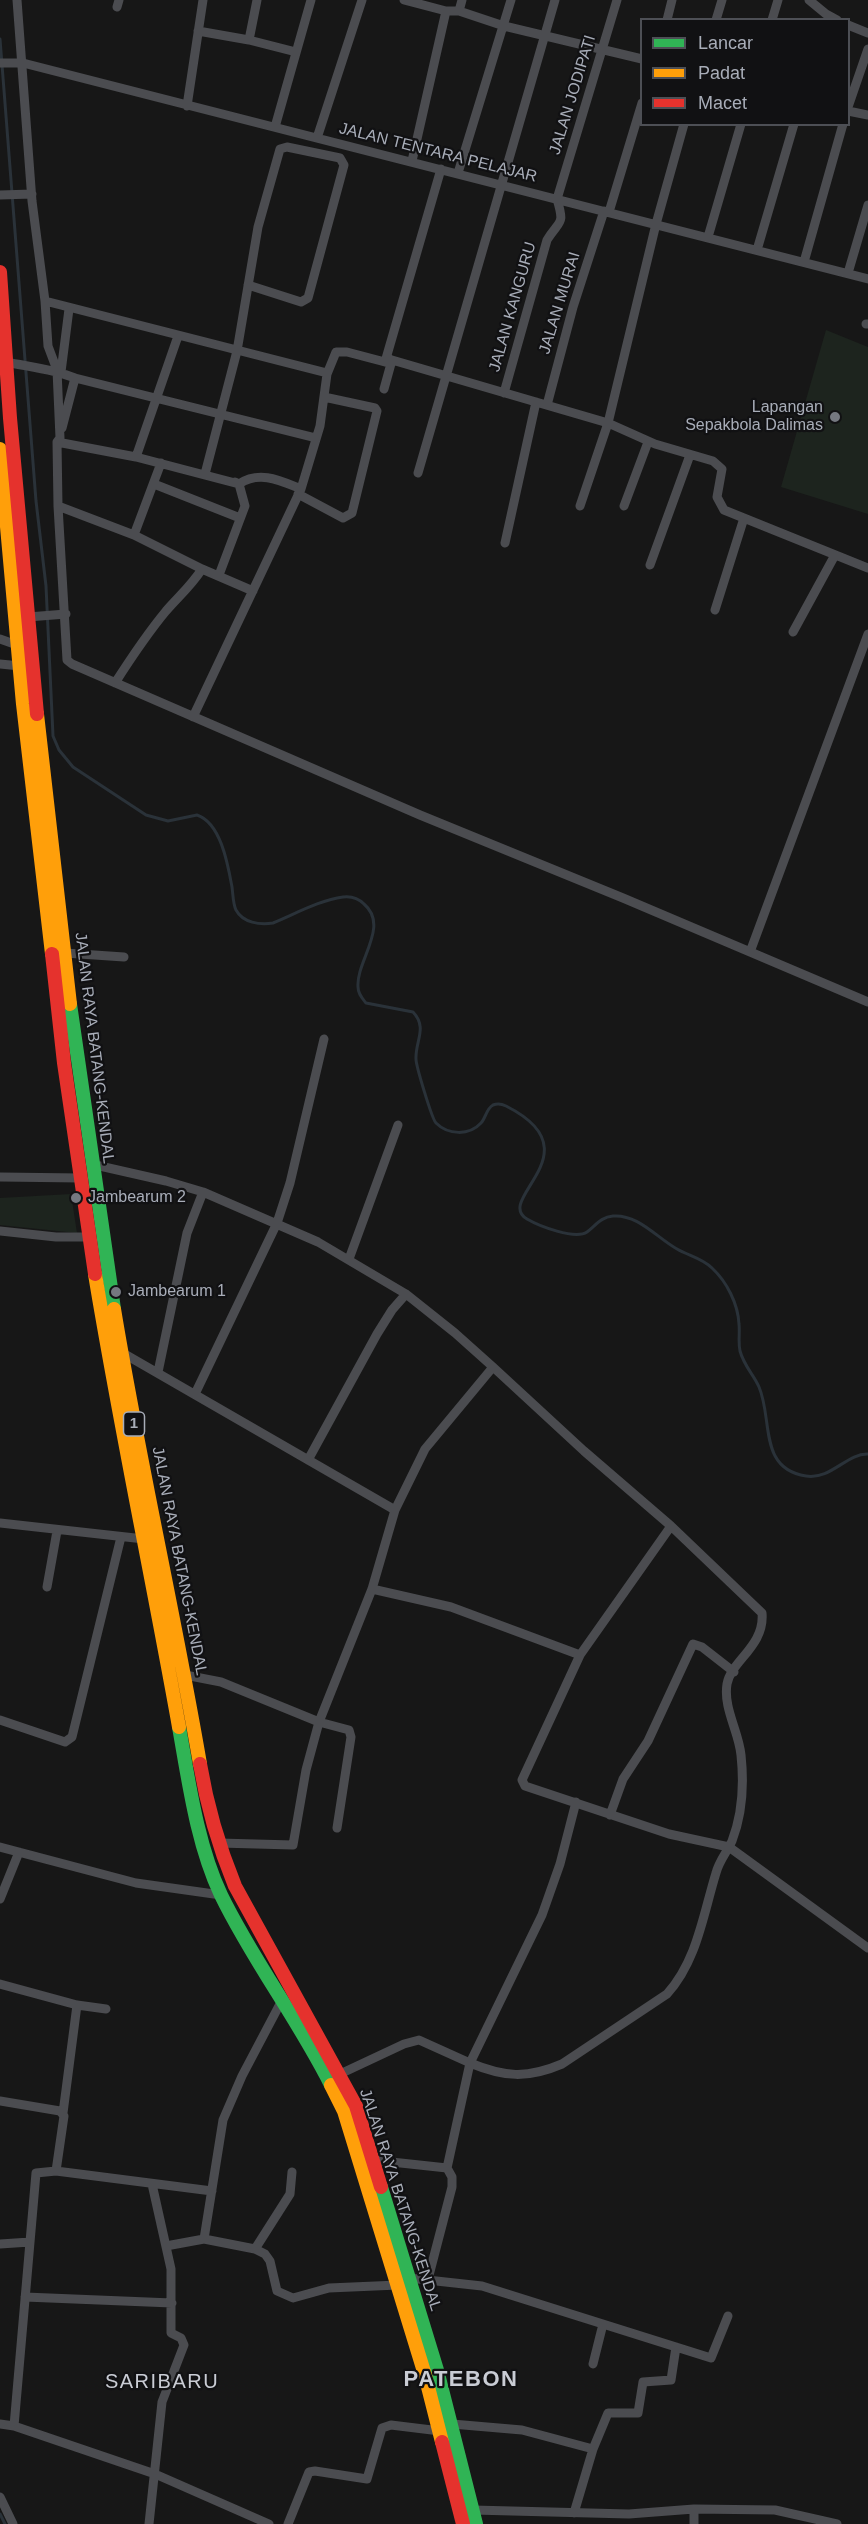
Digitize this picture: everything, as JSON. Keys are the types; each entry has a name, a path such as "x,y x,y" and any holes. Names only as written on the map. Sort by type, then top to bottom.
{"highway":[{"name":"JALAN RAYA BATANG-KENDAL","path":"0,272 6,362 35,617 65,953 91,1164 143,1503 144,1539 191,1792 209,1864 221,1895 281,2002 314,2051 344,2111 404,2281"},
{"name":"JALAN RAYA BATANG-KENDAL","path":"0,448 17,645 64,1063 89,1237 115,1397 185,1675 204,1789 219,1843 235,1886 356,2106 373,2160 411,2307 474,2517"},
{"name":"JALAN RAYA BATANG-KENDAL","path":"446,2428 463,2524"}],"street":[{"path":"17,0 29,194 45,301 48,346 59,371"},
{"path":"188,106 203,0"},
{"path":"249,40 257,0"},
{"path":"275,128 311,0"},
{"path":"317,138 362,0"},
{"path":"404,0 446,11 459,11 504,26 640,58"},
{"path":"459,11 462,0"},
{"path":"458,173 511,0"},
{"path":"418,473 555,0"},
{"name":"JALAN JODIPATI","path":"557,199 617,0"},
{"path":"667,18 672,0"},
{"path":"717,18 722,0"},
{"path":"773,18 778,0"},
{"path":"809,0 825,17"},
{"path":"412,161 446,11"},
{"path":"850,25 868,33"},
{"path":"198,31 249,40 296,52"},
{"path":"850,106 868,49"},
{"name":"JALAN TENTARA PELAJAR","path":"0,63 20,63 868,279"},
{"name":"JALAN MURAI","path":"547,405 573,307 640,109"},
{"path":"850,109 868,115"},
{"path":"580,506 608,423 656,224 683,126"},
{"path":"708,237 740,126"},
{"path":"757,250 793,126"},
{"path":"804,262 842,126"},
{"path":"205,474 237,351 248,285 258,227 280,149 287,147 340,158 344,165 308,298 301,302 248,285"},
{"path":"384,389 389,361 441,169"},
{"path":"4,195 29,194"},
{"name":"JALAN KANGURU","path":"504,393 548,240 557,230 562,216 557,199"},
{"path":"848,273 868,205"},
{"path":"45,301 69,309 327,373"},
{"path":"69,309 59,371 58,440 58,506 67,660 420,815 868,1002"},
{"path":"136,457 178,336"},
{"path":"193,717 300,492 316,438 327,373 336,352 341,351 389,361 445,375 608,423 648,442 718,464 722,476 717,497 724,510 868,568"},
{"path":"6,362 42,370 59,371 75,378 316,438"},
{"path":"58,440 75,378"},
{"path":"58,440 239,483 248,478 261,476 281,481 343,518 352,513 376,411 375,408 324,397"},
{"path":"505,543 536,402"},
{"path":"624,506 648,442"},
{"path":"650,565 690,455"},
{"path":"134,535 161,463"},
{"path":"219,575 245,501 239,483"},
{"path":"154,484 240,518"},
{"path":"58,506 134,535 202,569 254,591"},
{"path":"715,610 744,518"},
{"path":"793,632 835,555"},
{"path":"115,683 138,647 167,610 189,588 202,569"},
{"path":"35,617 63,614"},
{"path":"750,951 868,634"},
{"path":"0,639 17,645"},
{"path":"0,664 20,666"},
{"path":"65,953 124,957"},
{"path":"195,1394 277,1223 290,1183 324,1039"},
{"path":"349,1259 398,1125"},
{"path":"91,1164 203,1192 318,1242 406,1294 456,1333 584,1451 671,1526 762,1612 760,1628 753,1643 731,1674 727,1686 730,1711 741,1754 742,1789 735,1828 729,1847 719,1863 692,1957 680,1979 667,1994 562,2064 545,2071 500,2074 418,2040 404,2044 340,2074"},
{"path":"0,1177 81,1178"},
{"path":"158,1371 187,1233 203,1192"},
{"path":"0,1231 56,1237 89,1237"},
{"path":"308,1460 377,1334 392,1310 406,1294"},
{"path":"121,1352 158,1371 395,1510"},
{"path":"219,1843 293,1845 306,1770 319,1722 372,1589 395,1510 425,1449 493,1367"},
{"path":"0,1523 144,1539"},
{"path":"671,1526 579,1655 522,1780 525,1786 610,1815 669,1834 729,1847 868,1948"},
{"path":"47,1587 57,1531"},
{"path":"0,1720 65,1742 72,1737 121,1537"},
{"path":"372,1589 451,1607 579,1655"},
{"path":"610,1815 623,1779 648,1741 693,1644 702,1647 734,1672"},
{"path":"185,1675 221,1682 319,1722 345,1728 350,1733 337,1828"},
{"path":"428,2279 452,2187 452,2177 447,2168 470,2063 542,1915 560,1864 576,1802"},
{"path":"0,1847 136,1883 221,1895"},
{"path":"0,1899 19,1852"},
{"path":"0,1984 77,2005 106,2009"},
{"path":"204,2239 223,2120 242,2076 281,2002"},
{"path":"56,2171 77,2005"},
{"path":"0,2101 63,2113"},
{"path":"373,2160 447,2168"},
{"path":"14,2426 36,2173 56,2171 212,2191"},
{"path":"255,2249 290,2194 292,2172"},
{"path":"149,2524 164,2396 184,2345 181,2338 171,2333 171,2269 152,2184"},
{"path":"166,2246 204,2239 255,2249 266,2254 270,2261 277,2291 293,2298 329,2288 428,2279 482,2286 711,2358 728,2316"},
{"path":"0,2244 30,2242"},
{"path":"25,2297 172,2303"},
{"path":"593,2364 603,2324"},
{"path":"574,2513 593,2450 608,2413 639,2411 643,2382 671,2380 676,2347"},
{"path":"0,2424 14,2426 155,2474 269,2524"},
{"path":"288,2524 309,2472 367,2479 382,2428 391,2426 522,2430 593,2450"},
{"path":"0,2497 13,2524"},
{"path":"474,2517 574,2513 629,2514 694,2509 775,2510 837,2524"},
{"path":"694,2509 694,2524"}],"shaded area":[{"name":"Lapangan Sepakbola Dalimas","path":"826,330 868,347 868,514 781,487"},
{"path":"71,1194 77,1233 0,1225 0,1198"}],"waterway":[{"path":"0,39 36,501 46,586 53,736 59,750 73,767 146,815 168,821 197,815 205,819 218,835 228,868 236,910 243,918 257,923 273,923 334,899 352,897 362,902 371,913 374,923 359,977 360,996 366,1003 413,1012 417,1018 420,1029 416,1059 436,1123 452,1132 465,1132 481,1123 493,1105 506,1106 532,1123 543,1140 544,1157 522,1199 520,1210 527,1219 548,1228 581,1234 605,1218 622,1216 639,1223 677,1249 700,1259 712,1268 734,1301 738,1316 740,1351 759,1387 770,1441 780,1464 791,1471 806,1476 815,1476 831,1471 860,1455 868,1454"},
{"path":"0,2514 5,2524"}],"traffic: fast":[{"path":"70,1004 114,1309"},
{"path":"179,1727 200,1834 221,1895 331,2085"},
{"path":"381,2187 437,2370 476,2524"}],"traffic: slow":[{"path":"0,449 23,704 52,954"},
{"path":"37,714 70,1004"},
{"path":"95,1274 179,1727"},
{"path":"114,1309 200,1764"},
{"path":"331,2085 344,2111 425,2375 442,2442"}],"traffic: jam":[{"path":"0,272 10,418 37,714"},
{"path":"52,954 64,1063 95,1274"},
{"path":"200,1764 214,1826 235,1886 356,2106 381,2187"},
{"path":"442,2442 463,2524"}],"place":[{"name":"Lapangan Sepakbola Dalimas","path":"835,417"},
{"name":"Jambearum 2","path":"76,1198"},
{"name":"Jambearum 1","path":"116,1292"}],"district":[{"name":"PATEBON","path":"461,2380"},
{"name":"SARIBARU","path":"162,2382"}]}
